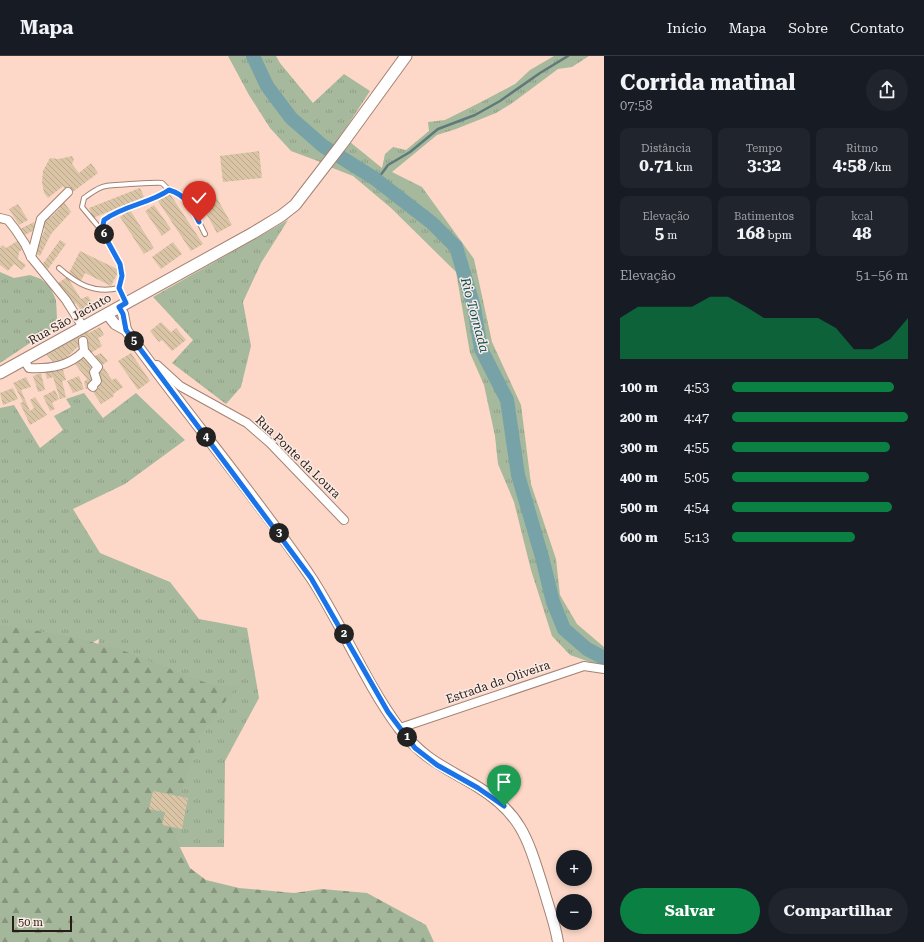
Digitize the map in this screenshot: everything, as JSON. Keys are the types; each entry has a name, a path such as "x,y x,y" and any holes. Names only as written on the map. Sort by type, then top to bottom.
{"main road":[{"name":"Rua São Jacinto","path":"0,373 281,216 295,204 327,164 406,56"}],"street":[{"path":"31,257 41,219 68,192"},
{"path":"0,218 8,220 25,244 31,257 66,300 83,327"},
{"path":"123,305 126,330 277,530 311,578 388,712 415,748 425,756 492,797 504,806 519,824 530,846 553,919 558,942"},
{"path":"107,314 115,324 126,330"},
{"path":"83,341 84,351 98,367 94,372 97,381 92,386 93,387"},
{"path":"24,360 29,368 44,368 62,365 76,359 84,351"},
{"name":"Rua Ponte da Loura","path":"152,366 157,365 180,386 247,423 270,444 344,520"},
{"name":"Estrada da Oliveira","path":"400,728 584,666 604,669"}],"lane":[{"path":"123,305 119,288 122,276 120,264 102,231 82,207 84,198 105,186 122,186 150,182 162,183 169,190 180,193 191,207 205,234"},
{"path":"102,231 104,220 116,211 148,201 169,190"},
{"path":"59,268 82,286 108,291 119,288"}],"green space":[{"path":"228,56 276,56 313,103 344,74 370,91 323,163 291,151 270,128 249,95"},
{"path":"554,56 589,56 572,67 558,69 511,104 496,113 437,135 392,172 422,187 474,259 492,342 521,405 531,484 556,559 560,595 577,624 604,647 604,667 570,655 552,636 531,570 514,502 498,464 495,436 484,385 470,353 456,272 391,208 353,176 330,167 350,142 382,168 385,154 393,147 406,150 429,131 428,122 445,120 479,103 515,84 530,70"},
{"path":"288,220 261,263 243,302 251,346 241,387 226,404 172,363 193,340 153,297"},
{"path":"0,272 14,278 30,275 41,279 50,287 56,300 57,318 51,329 0,363"},
{"path":"84,393 103,418 136,393 185,440 125,484 73,509 100,553 170,582 199,619 247,628 259,698 225,761 224,847 143,847 80,839 99,639 41,670 0,678 0,408 14,405 40,448 63,430 54,416 71,407 66,399"},
{"path":"0,625 68,636 119,649 209,684 236,687 200,735 179,800 176,839 190,868 206,880 239,888 294,893 322,889 367,893 426,925 434,942 0,942"}],"building":[{"path":"259,151 262,178 223,182 220,156"},
{"path":"72,156 74,160 72,164 79,173 91,163 98,173 70,194 63,186 48,198 44,193 42,182 43,171 50,158 59,159"},
{"path":"208,182 232,225 217,233 193,190"},
{"path":"140,188 144,197 93,218 89,208"},
{"path":"170,194 203,244 191,251 158,201"},
{"path":"64,202 71,212 51,234 40,256 35,253 45,229 41,226 49,215 51,217 60,208 59,203"},
{"path":"18,204 28,220 19,225 9,209"},
{"path":"154,205 171,229 162,236 145,211"},
{"path":"130,210 154,248 144,254 120,217"},
{"path":"34,222 36,229 23,236 20,229"},
{"path":"19,240 24,248 19,252 18,259 26,265 22,270 14,264 8,271 0,265 0,248 2,245 6,248"},
{"path":"60,240 66,244 48,269 42,265"},
{"path":"173,242 182,254 161,269 152,257"},
{"path":"80,251 119,270 111,286 85,273 81,281 68,275"},
{"path":"67,277 81,299 88,296 94,306 83,313 76,303 73,305 58,283"},
{"path":"161,322 171,332 176,328 186,340 172,351 162,340 159,342 150,331"},
{"path":"100,327 104,335 98,338 102,346 91,353 80,333 87,329 89,333"},
{"path":"77,335 82,343 56,365 45,353 62,345"},
{"path":"101,353 108,361 102,365 93,357"},
{"path":"131,353 150,381 138,390 118,361"},
{"path":"84,356 92,366 90,369 96,378 89,383 90,388 86,389 84,382 87,379 75,364"},
{"path":"62,367 66,380 62,381 66,397 60,399 53,377 47,379 45,372"},
{"path":"104,368 112,380 116,378 123,387 113,394 114,396 101,404 91,389 101,383 95,374"},
{"path":"41,373 45,390 38,392 33,376"},
{"path":"79,376 84,389 73,393 67,381"},
{"path":"26,377 31,387 21,390 30,411 34,408 30,400 35,397 47,415 30,425 20,403 23,402 13,383"},
{"path":"13,388 18,399 3,405 0,393"},
{"path":"55,390 59,399 52,403 55,409 50,411 43,396"},
{"path":"153,791 188,798 182,829 162,825 165,812 149,809"}],"waterway":[{"name":"Rio Tornada","path":"253,56 267,86 291,118 323,146 374,178 432,223 456,247 474,307 481,349 507,400 518,475 542,557 553,602 564,629 587,649 604,658"},
{"path":"377,180 388,165 410,152 438,129 475,115 500,101 540,73 568,56"}],"route":[{"path":"199,222 191,207 180,193 169,190 148,201 116,211 104,220 102,231 120,264 122,276 119,288 126,303 119,307 123,314 126,330 277,530 311,578 388,712 415,748 437,765 478,788 504,806"}]}
